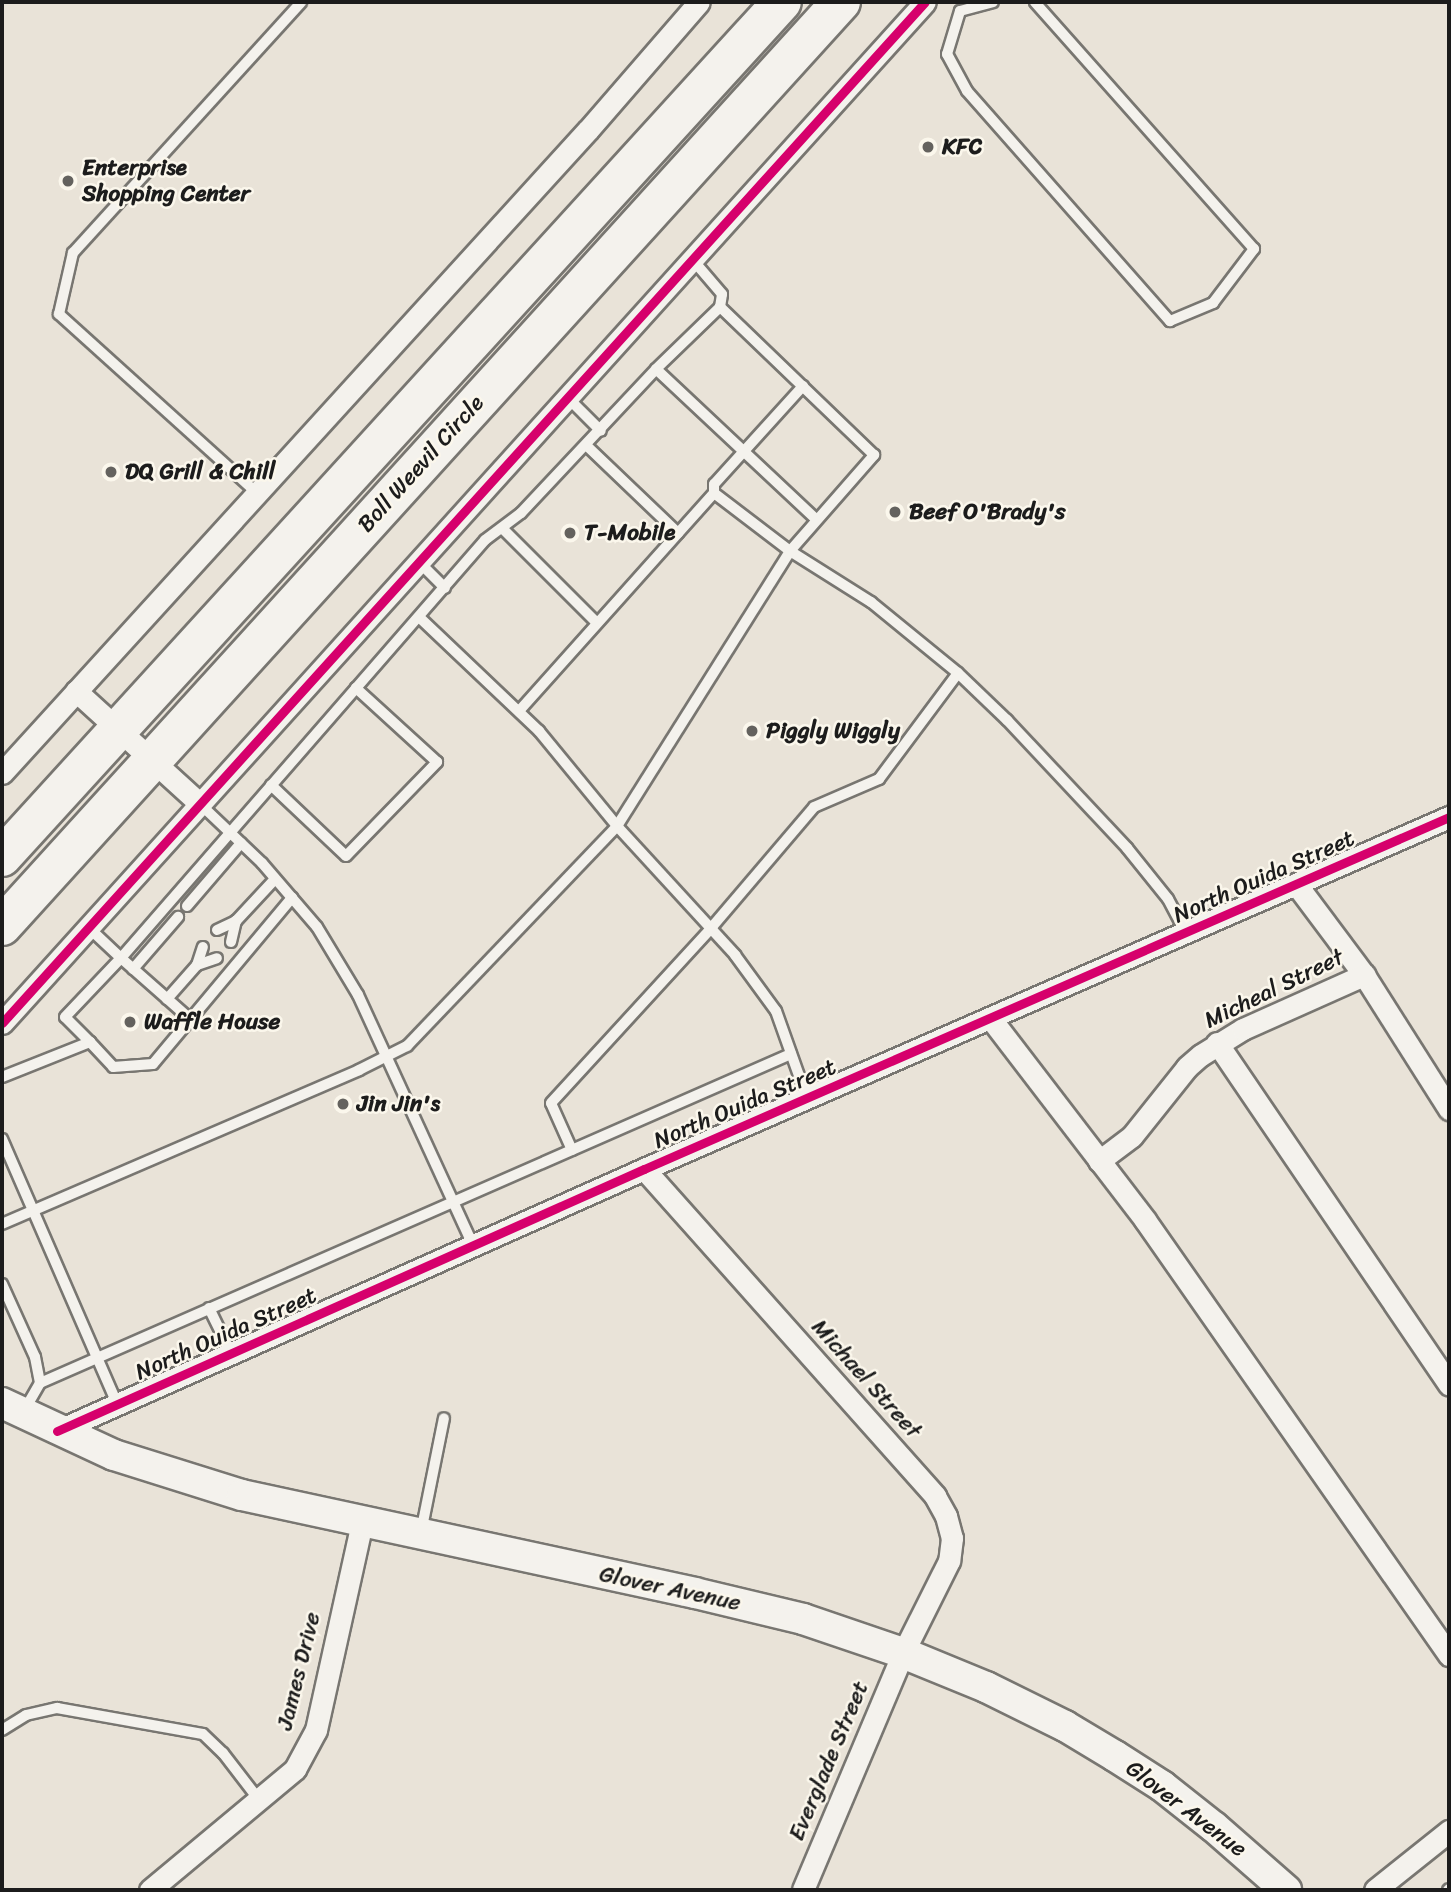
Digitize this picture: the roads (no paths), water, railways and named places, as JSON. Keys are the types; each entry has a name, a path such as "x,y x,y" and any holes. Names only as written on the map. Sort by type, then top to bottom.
{"highway":[{"name":"Boll Weevil Circle","path":"2,857 782,2"},
{"name":"Boll Weevil Circle","path":"2,926 841,2"}],"main road":[{"name":"Glover Avenue","path":"12,1409 114,1455 178,1476 362,1522 749,1606 824,1625 903,1653 986,1687 1065,1726 1115,1756 1193,1811 1286,1890"}],"street":[{"path":"4,768 588,130 699,2"},
{"path":"2,1023 925,2"},
{"path":"76,691 199,803"},
{"name":"North Ouida Street","path":"57,1431 644,1168 1449,817"},
{"name":"Micheal Street","path":"1099,1161 1132,1136 1187,1068 1217,1044 1277,1013 1364,975 1296,884"},
{"path":"1364,975 1449,1109"},
{"path":"990,1019 1144,1220 1449,1655"},
{"path":"1217,1044 1449,1385"},
{"name":"Michael Street","path":"644,1168 935,1496 946,1516 952,1538 949,1561 903,1653"},
{"name":"James Drive","path":"150,1890 260,1801 295,1769 316,1730 362,1522"},
{"name":"Everglade Street","path":"803,1890 903,1653"},
{"path":"1375,1890 1449,1831"}],"lane":[{"path":"257,493 59,314 73,253 301,2"},
{"path":"952,2 960,11"},
{"path":"960,11 993,2"},
{"path":"960,11 947,54 967,91 1170,321 1213,303 1254,249 1035,2"},
{"path":"292,898 153,1064 113,1067 65,1017 121,958 485,540 502,528 587,446 656,369 720,307 722,294 692,259"},
{"path":"2,1224 407,1046 617,826 790,551 874,456 720,307"},
{"path":"656,369 816,519"},
{"path":"519,711 714,493 715,484 743,450 803,386"},
{"path":"566,396 601,431"},
{"path":"587,446 678,533"},
{"path":"714,493 790,551 871,602 958,673 1007,720 1126,848 1168,899 1186,933"},
{"path":"502,528 597,623"},
{"path":"418,561 444,587"},
{"path":"418,617 519,711 617,826 712,927 776,1011 807,1098"},
{"path":"572,1150 551,1103 712,927 814,807 879,779 958,673"},
{"path":"271,785 346,856 437,762 356,688"},
{"path":"199,803 241,843 317,927 358,995 473,1245"},
{"path":"187,906 241,843"},
{"path":"236,921 224,936 275,879"},
{"path":"133,968 178,917"},
{"path":"88,927 190,1018"},
{"path":"167,999 210,952 197,965"},
{"path":"2,1077 90,1042"},
{"path":"12,1409 40,1382 791,1054"},
{"path":"2,1139 117,1404"},
{"path":"2,1284 35,1357 40,1382"},
{"path":"209,1308 231,1353"},
{"path":"421,1535 444,1418"},
{"path":"2,1730 26,1715 57,1708 203,1734 223,1753 260,1801"}],"place":[{"name":"KFC","path":"928,147"},
{"name":"Enterprise Shopping Center","path":"68,181"},
{"name":"DQ Grill & Chill","path":"111,472"},
{"name":"Beef O'Brady's","path":"895,512"},
{"name":"T-Mobile","path":"570,533"},
{"name":"Piggly Wiggly","path":"752,731"},
{"name":"Waffle House","path":"130,1022"},
{"name":"Jin Jin's","path":"343,1104"}]}
